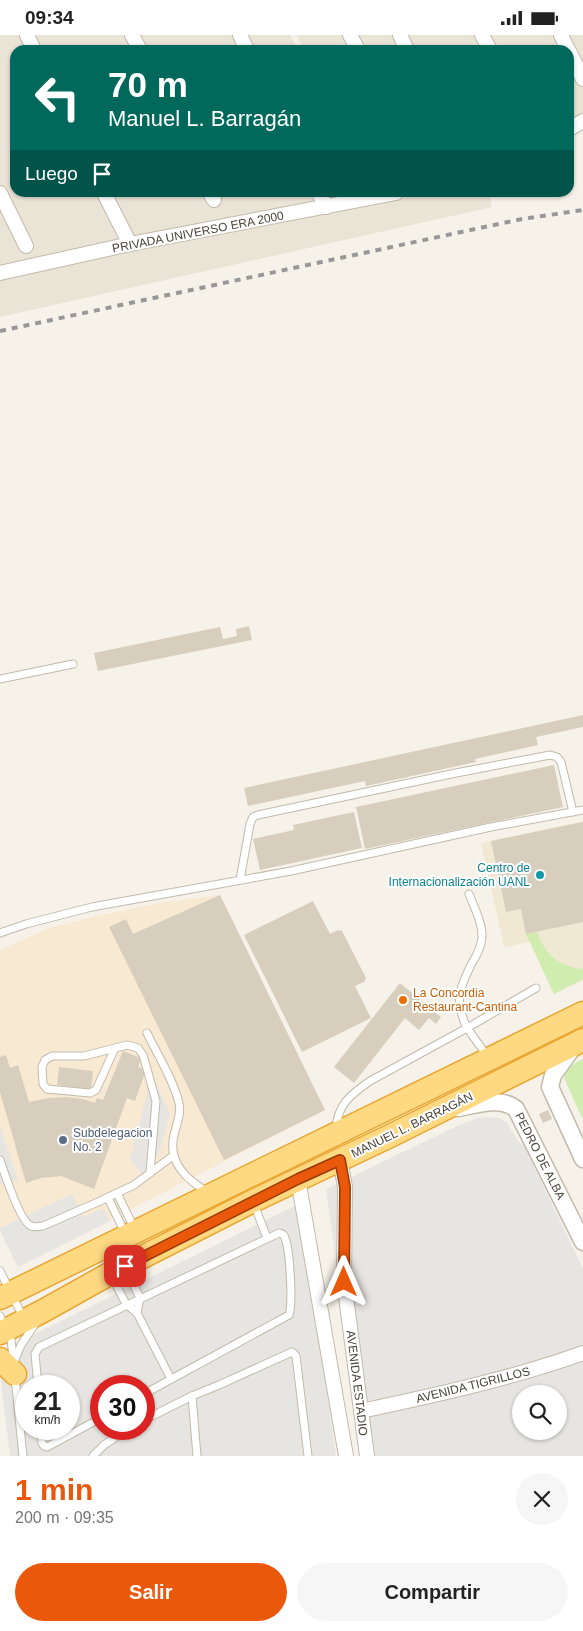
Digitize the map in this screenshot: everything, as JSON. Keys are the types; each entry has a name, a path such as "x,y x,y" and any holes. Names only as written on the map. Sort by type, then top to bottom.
{"highway":[{"name":"MANUEL L. BARRAGÁN","path":"5,1314 132,1234 583,1013"},
{"name":"MANUEL L. BARRAGÁN","path":"5,1314 43,1311 118,1270 253,1201 579,1042"},
{"path":"5,1314 89,1275 118,1270"}],"street":[{"path":"574,60 583,79"},
{"path":"0,193 26,246"},
{"path":"106,197 130,244"},
{"path":"321,197 326,207"},
{"name":"PRIVADA UNIVERSO ERA 2000","path":"0,273 130,244 376,197"},
{"path":"579,1042 552,1075 550,1087 583,1159"},
{"name":"PEDRO DE ALBA","path":"444,1109 507,1103 516,1109 583,1242"},
{"name":"AVENIDA ESTADIO","path":"340,1160 345,1187 344,1282 367,1456"},
{"path":"298,1179 346,1456"},
{"name":"AVENIDA TIGRILLOS","path":"361,1411 470,1388 583,1353"}],"lane":[{"path":"0,679 73,664"},
{"path":"240,880 250,824 253,817 456,773 550,755 557,757 561,762 573,812"},
{"path":"0,933 26,924 92,907 291,871 491,827 583,810"},
{"path":"469,894 482,936 480,949 467,973 458,1005 475,1042 490,1059"},
{"path":"335,1135 336,1117 356,1091 370,1081 536,988"},
{"path":"147,1033 168,1075 180,1106 173,1141 174,1155 188,1178 194,1184 213,1195"},
{"path":"115,1048 100,1084 96,1090 90,1093 53,1091 46,1089 43,1084 42,1067 45,1059 52,1056 84,1057 115,1048 127,1045 138,1048 143,1055 156,1101 150,1173"},
{"path":"0,1160 2,1173 24,1219 31,1226 43,1226 134,1185 174,1155"},
{"path":"117,1193 132,1234"},
{"path":"108,1198 132,1234"},
{"path":"253,1201 267,1238"},
{"path":"37,1375 35,1354 38,1348 126,1304 267,1238 279,1233 285,1237 290,1289 288,1315 155,1388"},
{"path":"118,1270 126,1304 137,1313 171,1379"},
{"path":"118,1270 140,1298 137,1313"},
{"path":"0,1271 10,1365 23,1456"},
{"path":"10,1365 43,1311"},
{"path":"155,1414 292,1351 297,1359 308,1456"},
{"path":"192,1396 197,1456"},
{"path":"42,1440 44,1447 48,1447 61,1440"},
{"path":"93,1456 112,1440"}],"shaded area":[{"path":"0,35 290,35 295,45 10,45 10,197 490,197 492,207 0,317"},
{"path":"296,35 583,35 583,116 574,120 574,45 301,45"},
{"name":"Centro de Internacionalización UANL","path":"583,821 583,980 554,994 530,942 504,947 481,843"},
{"path":"220,895 325,1110 18,1267 0,1230 0,950 49,928 101,915 158,903"},
{"path":"152,1075 170,1114 159,1153 143,1176 130,1159"},
{"path":"486,1117 499,1118 507,1123 518,1141 524,1146 583,1269 583,1456 367,1456 349,1358 326,1189 457,1126"},
{"path":"0,1126 18,1180 0,1185"},
{"path":"72,1194 83,1217 103,1208 110,1221 18,1267 0,1228"},
{"path":"301,1203 336,1456 10,1456 0,1375 0,1351"}],"green space":[{"path":"537,932 544,947 554,958 567,965 583,969 583,979 554,994 526,934"},
{"path":"583,1059 583,1120 564,1078 569,1068"}],"building":[{"path":"249,626 252,640 98,671 94,653 220,627 223,639 237,636 236,629"},
{"path":"583,715 583,727 536,737 538,745 475,759 476,762 366,786 365,781 248,806 244,788"},
{"path":"554,765 563,807 365,849 356,807"},
{"path":"354,812 362,848 260,870 253,839 294,830 293,825"},
{"name":"Centro de Internacionalización UANL","path":"583,822 583,922 526,934 521,909 506,912 491,841"},
{"path":"220,895 325,1110 224,1160 109,927 126,919 133,934"},
{"path":"313,901 330,934 338,930 342,931 366,978 364,982 355,986 371,1018 302,1052 244,935"},
{"name":"La Concordia Restaurant-Cantina","path":"400,983 441,1017 436,1024 429,1018 419,1030 405,1018 354,1083 334,1067"},
{"name":"Subdelegacion No. 2","path":"123,1051 141,1058 138,1067 146,1070 135,1101 127,1098 94,1189 61,1176 41,1178 26,1183 0,1092 0,1057 6,1055 10,1068 18,1065 29,1102 66,1097 95,1103 97,1098 103,1100"},
{"path":"59,1067 93,1071 91,1089 57,1085"},
{"path":"548,1110 552,1119 543,1123 539,1114"}],"railway":[{"path":"0,331 522,219 583,210"}],"place":[{"name":"Centro de Internacionalización UANL","path":"540,875"},
{"name":"La Concordia Restaurant-Cantina","path":"403,1000"},
{"name":"Subdelegacion No. 2","path":"63,1140"}],"route":[{"path":"125,1266 298,1179 340,1160 345,1187 344,1282"}]}
